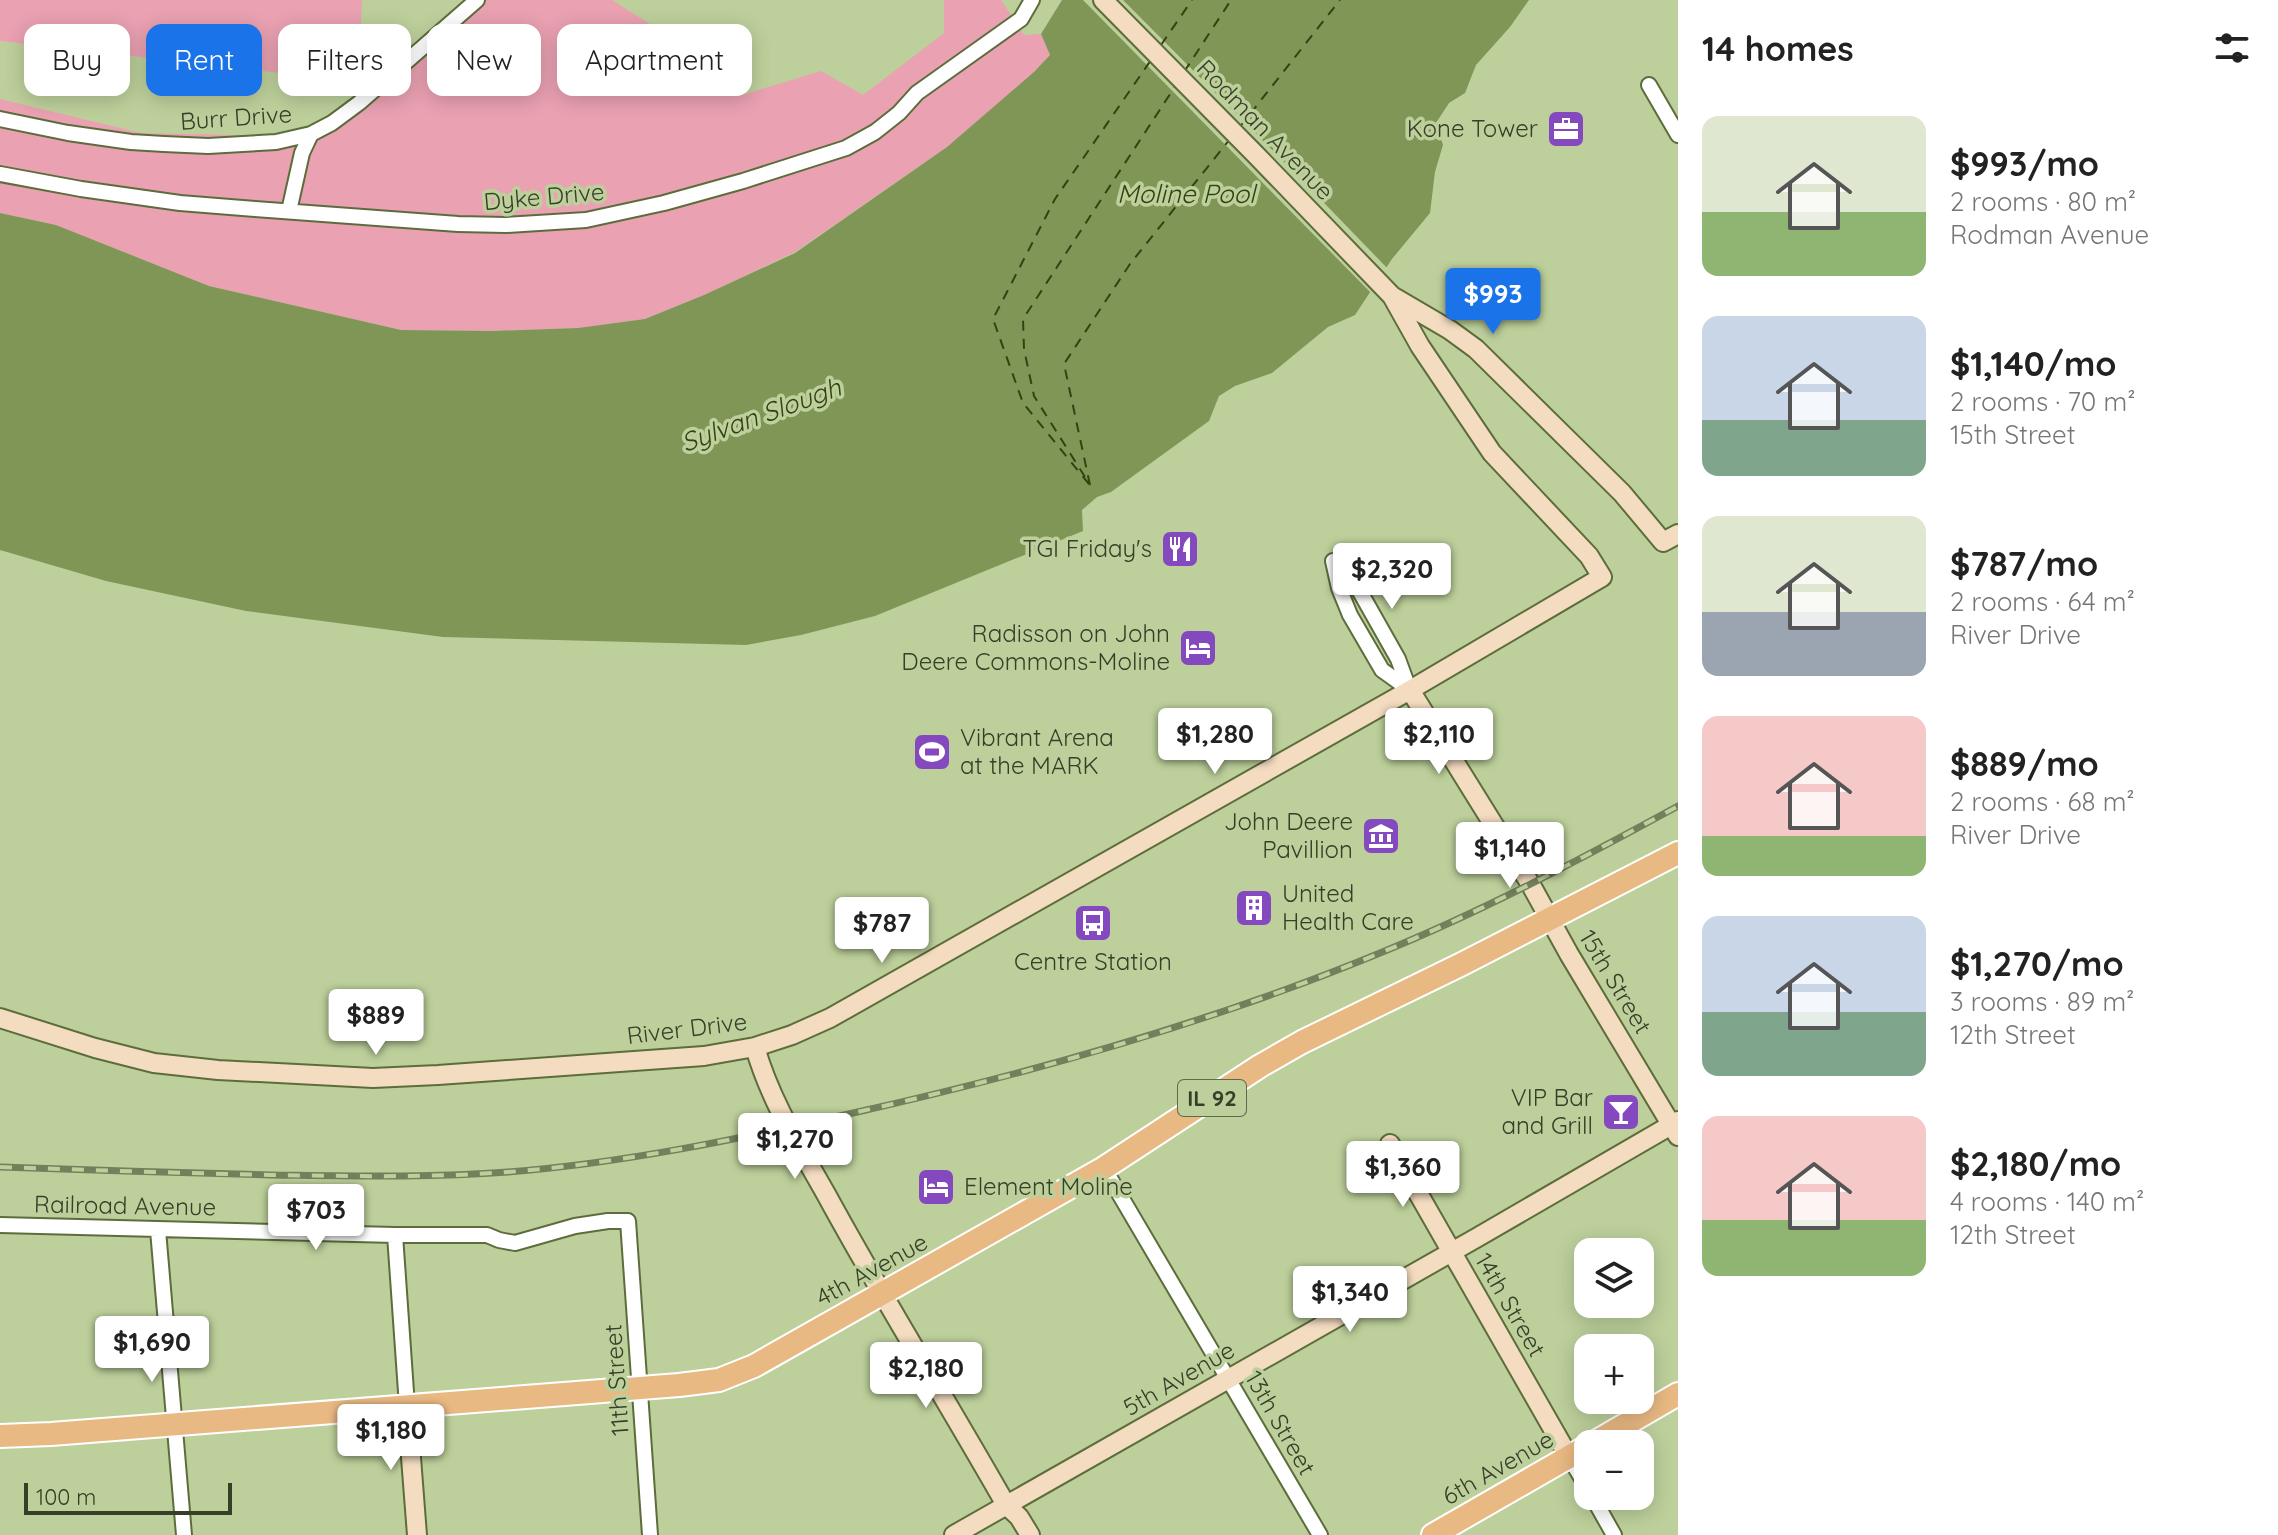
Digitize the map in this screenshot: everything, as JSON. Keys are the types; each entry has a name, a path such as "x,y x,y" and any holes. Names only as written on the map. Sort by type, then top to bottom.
{"main road":[{"name":"4th Avenue","path":"0,1436 639,1388 730,1377 1104,1168 1302,1042 1678,853"},
{"name":"6th Avenue","path":"1616,1430 1678,1394"},
{"name":"6th Avenue","path":"1433,1535 1574,1454"}],"street":[{"name":"Burr Drive","path":"0,119 131,142 193,146 276,142 311,134 359,103 477,0"},
{"name":"Dyke Drive","path":"0,174 180,203 458,224 506,225 586,220 664,203 846,148 875,132 899,113 917,93 1021,19 1032,0"},
{"name":"Rodman Avenue","path":"1103,0 1392,296"},
{"path":"1649,85 1678,135"},
{"path":"289,211 302,153 311,134"},
{"path":"1392,296 1410,304 1468,342 1670,538"},
{"name":"River Drive","path":"0,1018 154,1063 218,1070 373,1078 704,1056 755,1047 830,1018 1410,690 1602,577 1589,556 1492,453 1426,357 1392,296"},
{"name":"15th Street","path":"1410,690 1382,670 1350,615 1333,561 1354,581 1398,659 1410,690 1511,851 1569,954 1676,1127"},
{"path":"755,1047 762,1074 775,1103 1006,1505 1019,1517 1030,1535"},
{"name":"5th Avenue","path":"954,1535 1676,1127"},
{"name":"14th Street","path":"1390,1144 1452,1252 1574,1435"},
{"name":"13th Street","path":"1104,1168 1320,1535"},
{"name":"Railroad Avenue","path":"0,1225 487,1235 515,1243 575,1226 628,1221"},
{"name":"11th Street","path":"628,1221 650,1535"},
{"path":"158,1230 184,1535"},
{"path":"395,1235 417,1535"},
{"path":"1600,1510 1614,1535"}],"shaded area":[{"path":"0,0 362,0 361,24 278,24 278,73 262,71 262,24 146,24 146,58 130,56 130,24 24,24 24,44 0,41"},
{"path":"486,0 612,0 650,24 557,24 557,96 752,96 752,92 821,71 863,95 944,33 944,0 1001,0 1024,35 1041,34 1050,55 947,147 795,252 645,319 578,328 401,330 209,286 56,225 0,213 0,99 141,133 318,137 369,96 411,96 411,62 427,50 427,96 541,96 541,24 459,24"}],"water":[{"name":"Moline Pool","path":"1062,0 1529,0 1476,65 1465,93 1449,103 1436,123 1443,145 1435,172 1430,213 1392,259 1355,315 1328,327 1272,373 1235,386 1219,396 1209,421 1082,510 1083,531 875,616 746,645 443,637 246,611 106,581 0,550 0,213 56,225 209,286 401,330 578,328 645,319 795,253 947,147 1050,55 1041,34"}],"pier":[{"path":"1083,0 1123,0 1299,177 1389,270 1373,295"}],"ferry route":[{"path":"1161,45 1192,0"},
{"path":"1184,72 1231,0"},
{"path":"1239,128 1340,0"},
{"path":"1089,484 1023,403 993,319 1055,199 1151,60"},
{"path":"1085,477 1034,396 1024,349 1023,319 1176,85"},
{"path":"1090,485 1064,364 1130,264 1230,139"}],"railway":[{"path":"0,1167 271,1175 478,1174 595,1163 767,1132 920,1098 1054,1063 1251,1002 1380,953 1456,920 1678,806"}],"place":[{"name":"Kone Tower","path":"1566,129"},
{"name":"TGI Friday's","path":"1180,549"},
{"name":"Radisson on John Deere Commons-Moline","path":"1198,648"},
{"name":"Vibrant Arena at the MARK","path":"932,752"},
{"name":"John Deere Pavillion","path":"1381,836"},
{"name":"United Health Care","path":"1254,908"},
{"name":"Centre Station","path":"1093,923"},
{"name":"VIP Bar and Grill","path":"1621,1112"},
{"name":"Element Moline","path":"936,1187"}],"water label":[{"name":"Sylvan Slough","path":"761,415"}]}
